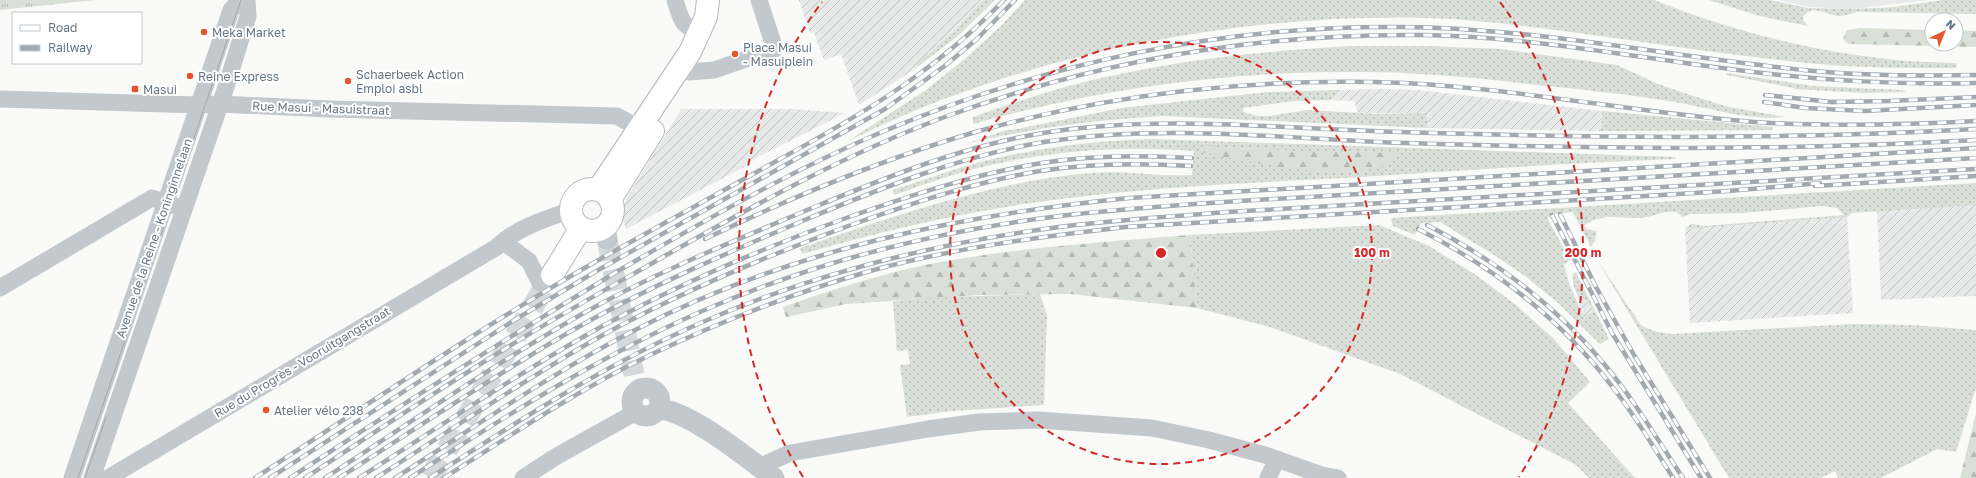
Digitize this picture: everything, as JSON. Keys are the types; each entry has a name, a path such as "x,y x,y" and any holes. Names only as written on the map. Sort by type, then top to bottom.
{"main road":[{"path":"641,139 700,32 706,17 708,0"},
{"path":"604,195 624,149 641,139 689,72 700,44 700,32"},
{"path":"546,279 575,219 572,204 579,193 591,189 604,195 613,209 606,233 598,230 589,231 575,219"}],"street":[{"name":"Avenue de la Reine - Koninginnelaan","path":"72,478 231,10 240,0"},
{"name":"Avenue de la Reine - Koninginnelaan","path":"92,478 248,16 247,0"},
{"path":"675,0 682,22 688,27 700,32"},
{"path":"689,72 714,70 775,49 759,0"},
{"name":"Rue Masui - Masuistraat","path":"0,98 199,105 219,104 329,109 617,116 641,139"},
{"path":"0,288 152,198 184,208"},
{"name":"Rue du Progrès - Vooruitgangstraat","path":"108,478 503,247 507,237 546,219 575,219"},
{"path":"503,247 529,261 546,279"},
{"path":"638,382 657,392 661,403 659,409 655,414 648,416 641,416 636,412 631,402 638,382"},
{"path":"659,409 672,411 711,433 766,472 790,453 928,429 980,422 1038,420 1152,428 1209,440 1277,459 1322,475 1338,478"},
{"path":"523,478 557,456 636,412"},
{"path":"1268,478 1277,459"}],"shaded area":[{"path":"799,0 983,0 955,31 918,63 915,69 859,105 841,54 824,60 814,33 810,33"},
{"path":"1778,0 1927,0 1854,9 1808,7"},
{"path":"1340,90 1418,90 1602,111 1601,131 1428,128 1426,113 1358,113 1354,101 1331,100"},
{"path":"681,109 793,109 845,113 746,163 744,167 626,229 621,214 626,199"},
{"path":"1976,205 1976,296 1881,300 1877,210"},
{"path":"1847,217 1853,313 1690,323 1685,229"},
{"path":"1586,299 1594,311 1584,317 1577,305"}],"green space":[{"path":"0,0 95,0 0,10"},
{"path":"983,0 995,0 959,35 915,69 918,63 955,31"},
{"path":"1025,0 1654,0 1713,21 1773,39 1804,46 1834,52 1896,60 1956,63 1957,68 1902,68 1827,65 1719,53 1528,26 1451,19 1368,18 1309,21 1249,26 1189,35 1070,59 1013,75 944,99 902,116 848,141 926,90 967,57 1001,26"},
{"path":"1709,0 1769,0 1808,8 1854,9 1894,7 1943,0 1976,0 1976,14 1964,14 1964,12 1858,12 1839,16 1816,10 1803,16 1803,20 1808,26 1759,16"},
{"path":"1860,28 1924,30 1924,46 1850,44 1845,42 1843,38 1847,30"},
{"path":"1964,30 1976,31 1976,47 1964,47"},
{"path":"1356,46 1428,46 1501,49 1617,65 1658,84 1690,95 1729,107 1785,117 1771,118 1743,116 1675,102 1485,79 1442,75 1356,72 1259,75 1163,84 1067,101 973,124 973,117 1002,107 1047,92 1125,73 1256,53"},
{"path":"1726,73 1813,86 1902,90 1907,92 1864,93 1795,89 1726,75"},
{"path":"1340,90 1331,100 1294,101 1243,108 1243,112 1257,116 1269,116 1307,110 1377,114 1426,113 1428,128 1163,116 1113,120 1039,129 966,144 1006,130 1121,108 1268,92"},
{"path":"1602,111 1773,127 1773,130 1601,131"},
{"path":"1151,139 1675,157 1676,159 1198,186 1125,192 1021,204 958,216 895,229 802,254 800,248 908,212 981,192 1018,184 1055,177 1104,172 1192,175 1194,151 1123,149 1076,151 977,168 894,195 893,190 958,168 1001,157 1086,143","holes":["1202,146 1293,151 1201,152"]},
{"path":"1202,146 1293,151 1396,153 1396,155 1391,162 1369,170 1347,172 1322,171 1269,165 1201,152"},
{"path":"1976,183 1976,205 1852,213 1847,217 1685,229 1691,224 1704,226 1844,215 1837,208 1822,206 1743,213 1691,214 1682,217 1680,214 1671,212 1641,218 1611,217 1597,219 1584,226 1589,230 1597,231 1595,240 1591,247 1573,212 1555,214 1547,218 1570,259 1564,265 1570,286 1578,304 1577,305 1584,317 1594,311 1586,299 1581,302 1574,285 1573,274 1576,272 1609,339 1600,344 1557,302 1525,276 1440,222 1421,223 1415,235 1393,226 1391,218"},
{"path":"1379,225 1429,246 1476,275 1516,305 1554,339 1590,382 1568,403 1635,478 1589,478 1576,465 1400,374 1270,327 1197,308 1190,235"},
{"path":"1190,235 1197,308 1070,294 980,295 846,304 786,317 783,307 871,278 958,259 1057,246"},
{"path":"1597,260 1641,325 1660,332 1672,334 1853,324 1912,325 1976,330 1976,388 1956,452 1937,449 1881,478 1838,478 1835,471 1820,478 1729,478"},
{"path":"1040,294 1047,315 1044,405 952,411 907,417 900,365 910,364 908,350 897,351 893,302 918,298"},
{"path":"1976,415 1976,478 1960,478 1974,421"}],"tunnel":[{"path":"607,239 634,375"},
{"path":"430,478 552,275"}],"tram line":[{"path":"78,478 241,0"},
{"path":"85,478 106,417"}],"railway":[{"path":"255,478 423,368 551,288 865,111 922,72 950,50 1004,0"},
{"path":"270,478 516,319 600,269 885,109 946,65 978,38 1015,0"},
{"path":"290,478 371,425 576,296 748,197 814,163 882,132 1007,86 1071,68 1136,53 1202,41 1268,33 1334,28 1401,27 1505,32 1814,71 1854,74 1935,76 1976,75"},
{"path":"305,478 431,395 528,335 703,234 803,180 872,147 942,118 1000,98 1119,66 1179,54 1240,45 1301,39 1424,35 1548,44 1712,67 1809,78 1892,83 1976,83"},
{"path":"705,239 837,180 904,155 972,133 1078,107 1186,91 1295,83 1404,83 1492,90 1667,113 1782,124 1865,125 1976,121"},
{"path":"1765,95 1831,102 1976,97"},
{"path":"1764,102 1805,108 1864,111 1976,105"},
{"path":"325,478 452,394 549,333 638,284 724,245 868,185 955,154 1013,139 1088,127 1132,124 1222,124 1400,132 1616,137 1832,135 1976,129"},
{"path":"339,478 484,384 573,330 630,299 688,271 865,195 953,164 1013,148 1089,136 1180,133 1406,143 1620,148 1834,146 1976,140"},
{"path":"395,478 514,400 575,363 637,329 695,301 815,257 877,240 939,226 1065,205 1129,198 1976,148"},
{"path":"359,478 526,371 615,319 713,271 780,243 920,193 992,173 1042,163 1079,158 1135,156 1192,158"},
{"path":"410,478 516,411 588,368 625,348 700,312 742,294 829,264 962,231 1052,217 1169,206 1976,158"},
{"path":"376,478 534,376 619,326 750,264 817,238 921,201 968,187 1040,171 1097,165 1153,164 1191,166"},
{"path":"430,478 531,414 599,374 669,337 705,321 789,288 876,262 963,243 1074,225 1227,212 1976,169"},
{"path":"1815,186 1976,176"},
{"path":"444,478 571,398 650,355 731,319 786,298 870,271 933,256 1028,239 1125,227 1728,191 1820,183"},
{"path":"1560,214 1596,287 1634,355 1710,478"},
{"path":"1552,215 1612,333 1701,478"},
{"path":"1427,225 1477,253 1500,269 1523,286 1566,323 1586,343 1616,378 1646,420 1683,478"},
{"path":"1418,229 1474,261 1500,279 1549,318 1572,340 1594,364 1622,400 1673,478"}],"place":[{"name":"Meka Market","path":"204,32"},
{"name":"Place Masui - Masuiplein","path":"735,54"},
{"name":"Reine Express","path":"190,76"},
{"name":"Schaerbeek Action Emploi asbl","path":"348,81"},
{"name":"Masui","path":"135,89"},
{"name":"Atelier vélo 238","path":"266,410"}]}
